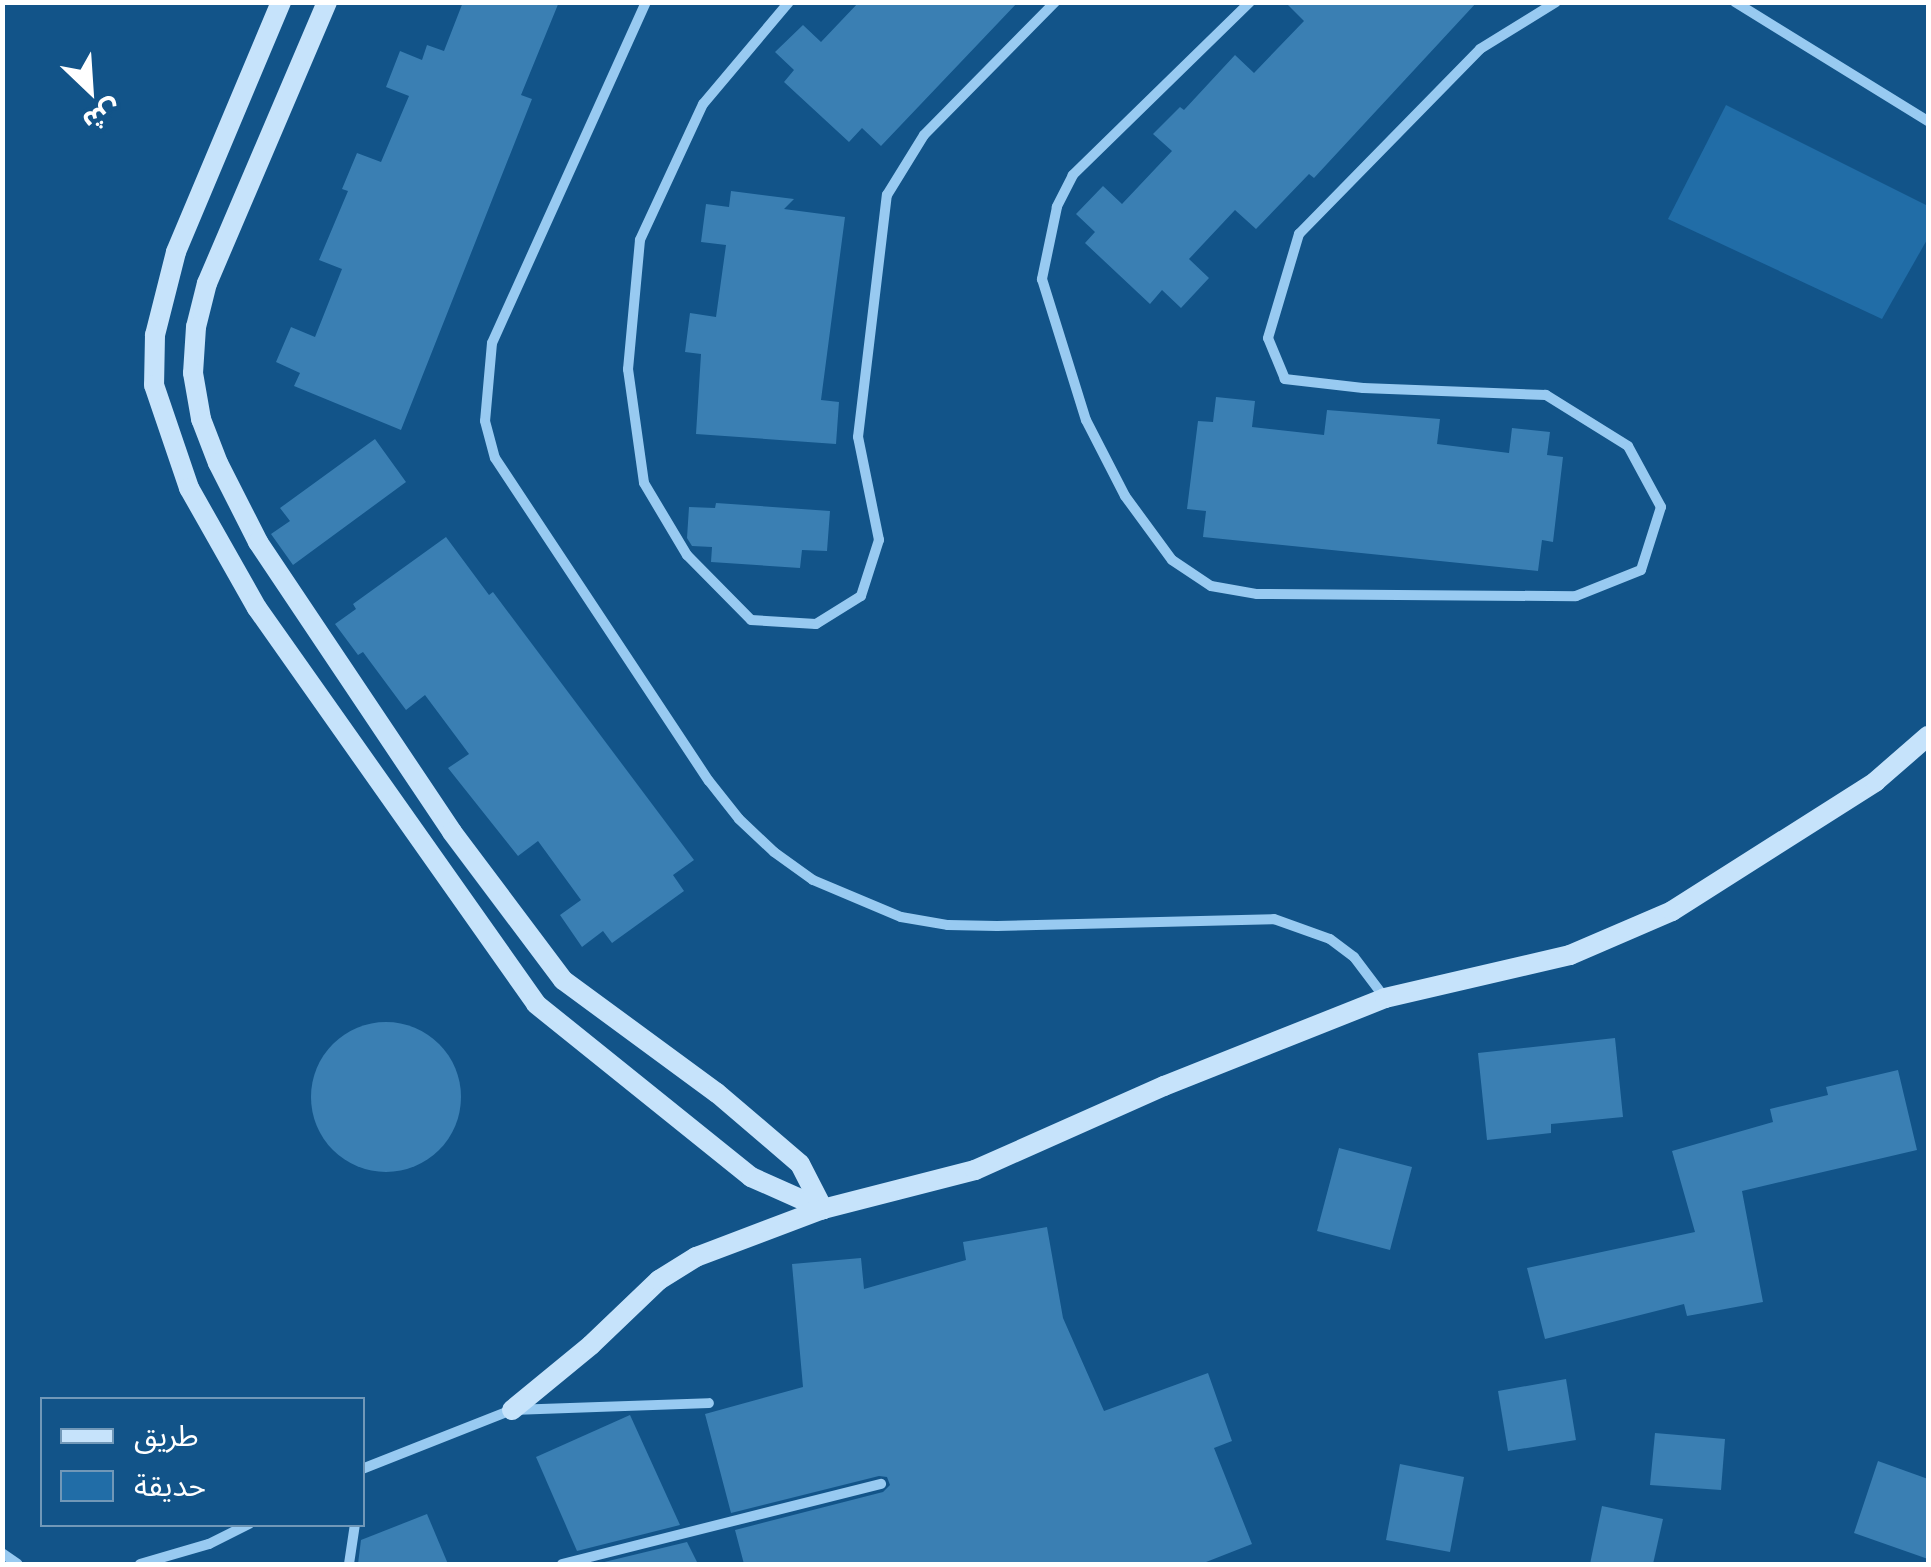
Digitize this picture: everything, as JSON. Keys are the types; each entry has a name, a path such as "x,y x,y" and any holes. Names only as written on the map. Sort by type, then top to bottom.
{"street":[{"path":"281,2 176,252 154,335 154,386 190,488 257,608 536,1004 750,1177 824,1209"},
{"path":"327,2 206,283 193,374 201,419 218,463 258,542 452,832 563,980 717,1093 800,1164 824,1209"},
{"path":"646,2 492,343 485,421 495,458 710,781 739,819 813,880 901,917 948,925 996,926 1274,919 1330,939 1364,968 1385,998"},
{"path":"789,2 703,104 640,240 628,369 644,483 687,554 751,620 816,624 861,596 879,540 858,438 887,195 924,135 1055,2"},
{"path":"1250,2 1073,174 1058,207 1042,279 1086,420 1125,496 1172,560 1210,586 1258,594 1576,596 1641,570 1660,506 1628,446 1546,394 1363,388 1285,379 1268,338 1299,234 1480,49 1556,2"},
{"path":"1735,2 1928,121"},
{"path":"365,1468 512,1410 591,1345 659,1280 732,1241 824,1209 975,1170 1180,1080 1385,998 1570,955 1672,911 1875,782 1928,736"},
{"path":"512,1410 709,1403"},
{"path":"562,1564 881,1484"},
{"path":"140,1564 208,1544 243,1527"},
{"path":"349,1564 355,1527"},
{"path":"2,1553 18,1564"}],"green space":[{"path":"1726,105 1928,206 1928,238 1882,319 1668,219"}],"building":[{"path":"463,2 559,2 521,95 532,99 401,430 294,386 300,373 276,362 291,327 315,337 342,269 319,260 348,191 342,189 357,153 381,162 409,96 386,87 400,51 422,60 427,45 444,51"},
{"path":"859,2 1018,2 881,146 862,128 849,142 784,82 794,70 775,52 803,25 821,42"},
{"path":"1285,2 1477,2 1314,178 1309,174 1256,229 1235,210 1189,259 1209,278 1181,308 1162,290 1150,304 1085,243 1095,232 1076,214 1103,186 1122,204 1172,151 1153,134 1180,107 1184,110 1235,55 1254,73 1304,21"},
{"path":"731,191 794,199 784,209 845,217 821,400 839,402 836,444 696,434 701,354 685,352 690,313 716,317 726,245 701,242 706,204 729,207"},
{"path":"1216,397 1255,401 1252,427 1324,435 1327,410 1440,419 1437,444 1509,453 1512,428 1550,432 1547,455 1563,457 1553,542 1542,540 1538,571 1203,537 1206,511 1187,509 1198,421 1213,422"},
{"path":"375,439 406,482 293,565 271,534 290,521 280,508"},
{"path":"716,503 830,511 827,551 802,550 800,568 711,562 712,547 692,546 687,538 689,507 715,508"},
{"path":"446,537 489,595 493,592 694,860 673,875 684,891 612,943 603,931 582,947 560,915 581,900 538,841 518,856 448,768 469,754 425,695 406,710 363,652 358,655 335,624 356,609 353,604"},
{"path":"386,1022 415,1028 439,1044 455,1068 461,1097 455,1126 439,1150 415,1166 386,1172 357,1166 333,1150 317,1126 311,1097 317,1068 333,1044 357,1028"},
{"path":"1615,1038 1623,1117 1551,1124 1551,1133 1487,1140 1478,1053"},
{"path":"1898,1070 1917,1150 1742,1191 1763,1302 1687,1316 1684,1304 1545,1339 1527,1268 1695,1232 1672,1151 1773,1122 1770,1109 1828,1095 1826,1087"},
{"path":"1339,1148 1412,1167 1390,1250 1317,1231"},
{"path":"1047,1227 1063,1318 1104,1411 1208,1373 1232,1441 1214,1448 1252,1544 1201,1564 744,1564 735,1530 883,1492 890,1485 887,1477 879,1476 731,1513 705,1414 803,1387 792,1264 861,1258 864,1289 966,1260 963,1242"},
{"path":"1566,1379 1576,1440 1508,1451 1498,1391"},
{"path":"630,1415 680,1525 577,1551 536,1457"},
{"path":"1655,1433 1725,1439 1721,1490 1650,1485"},
{"path":"1878,1461 1928,1479 1928,1559 1854,1533"},
{"path":"1400,1464 1464,1477 1450,1552 1386,1540"},
{"path":"1602,1506 1663,1519 1653,1564 1590,1564"},
{"path":"427,1514 448,1564 358,1564 361,1540"},
{"path":"687,1542 698,1564 596,1564"}]}
